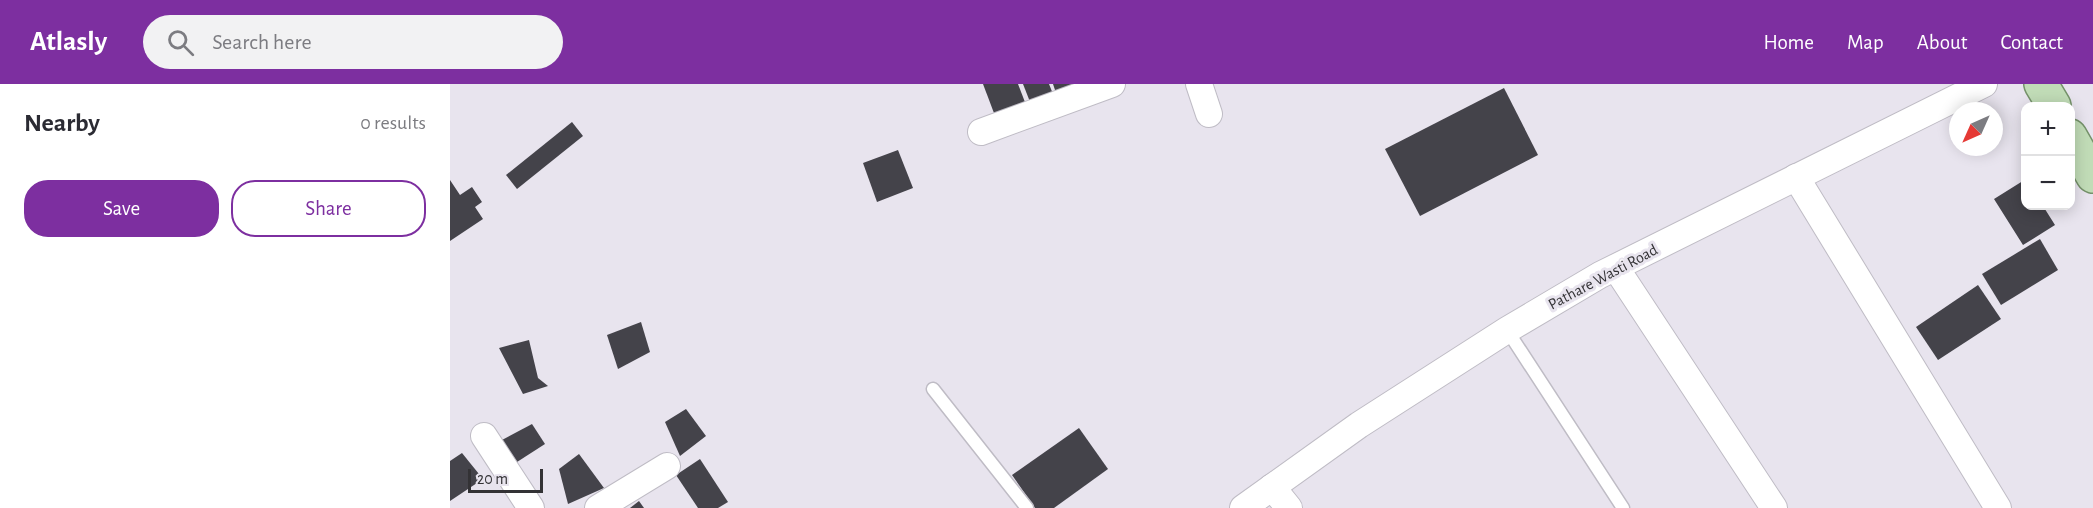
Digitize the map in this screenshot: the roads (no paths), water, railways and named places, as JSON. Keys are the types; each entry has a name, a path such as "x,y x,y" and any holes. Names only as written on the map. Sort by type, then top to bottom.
{"main road":[{"path":"2041,84 2052,102"},
{"path":"2075,145 2093,176"}],"street":[{"path":"981,132 1112,84"},
{"path":"1199,84 1209,114"},
{"name":"Pathare Wasti Road","path":"1243,508 1359,425 1508,330 1616,268 1984,84"},
{"path":"1796,177 1998,508"},
{"path":"1616,268 1774,508"},
{"path":"484,436 531,508"},
{"path":"598,508 667,466"},
{"path":"1272,487 1289,508"}],"lane":[{"path":"1508,330 1623,508"},
{"path":"933,389 1027,508"}]}
